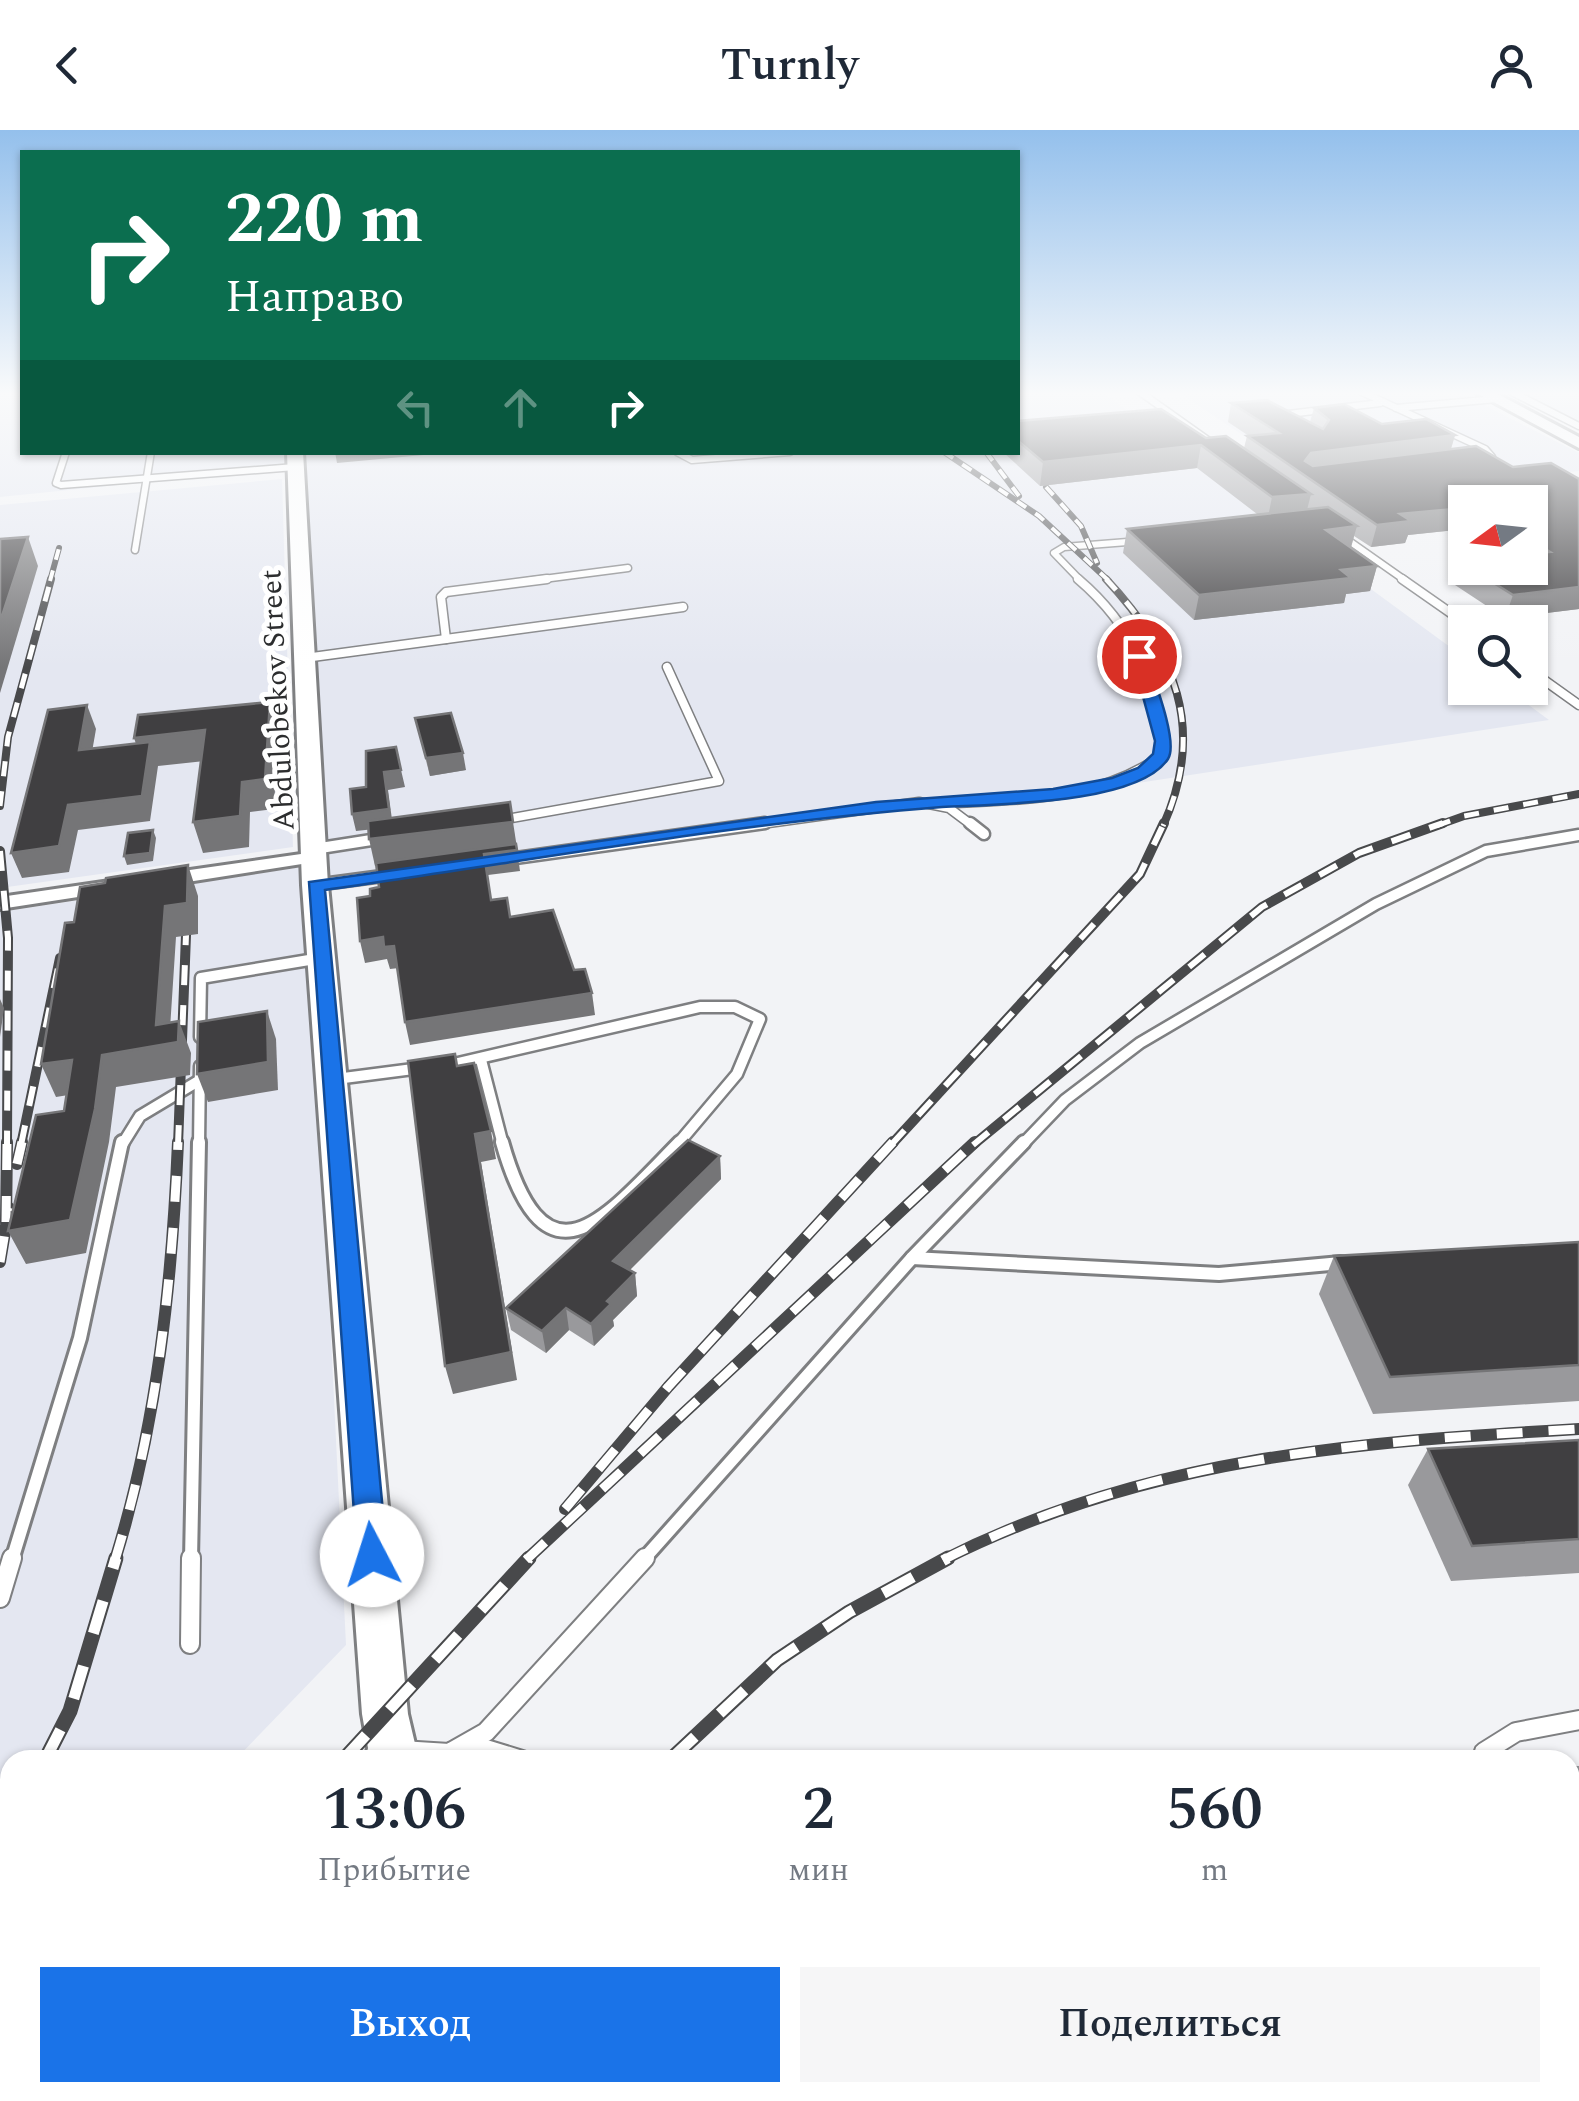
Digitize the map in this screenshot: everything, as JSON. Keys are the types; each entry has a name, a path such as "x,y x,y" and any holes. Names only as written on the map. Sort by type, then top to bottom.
{"street":[{"name":"Abdulobekov Street","path":"296,484 321,958 390,1750"},
{"path":"0,904 132,884 315,864"}],"lane":[{"path":"58,484 86,484"},
{"path":"134,550 147,484"},
{"path":"1339,534 1448,612"},
{"path":"490,862 876,807 1090,788 1144,771 1161,756 1163,741 1139,656 1118,619 1054,554 1064,547 1146,540"},
{"path":"446,639 441,597 446,592 628,568"},
{"path":"304,658 684,607"},
{"path":"489,822 719,782 668,667"},
{"path":"1548,683 1579,705"},
{"path":"937,804 984,834"},
{"path":"473,1746 912,1258 1065,1100 1140,1043 1376,904 1486,852 1579,835"},
{"path":"315,864 392,837"},
{"path":"315,864 412,872"},
{"path":"190,1644 201,978 321,958"},
{"path":"332,1080 481,1060 700,1007 735,1007 760,1019 758,1038 696,1128 588,1229 567,1232 542,1224 522,1201 481,1060"},
{"path":"0,1598 80,1338 112,1204 122,1138 140,1116 200,1080"},
{"path":"912,1258 1219,1274 1352,1262"},
{"path":"1487,1750 1516,1732 1579,1720"},
{"path":"457,1750 473,1746 487,1750"}],"shaded area":[{"path":"0,484 128,484 0,497"},
{"path":"228,484 282,484 293,847 0,888 0,505"},
{"path":"307,484 1228,484 1448,646 1448,705 1529,705 1549,720 1046,797 943,797 324,883"},
{"path":"1316,484 1468,484 1339,499"},
{"path":"308,866 346,1645 245,1750 0,1750 0,912"}],"building":[{"path":"1254,484 1296,484 1311,494 1272,497"},
{"path":"1317,484 1579,484 1579,587 1513,595 1497,585 1548,585 1548,485 1448,485 1448,510 1400,514 1411,521 1377,525"},
{"path":"1328,507 1357,526 1326,530 1377,566 1341,570 1351,578 1199,595 1127,529"},
{"path":"28,537 0,622 0,539"},
{"path":"270,702 265,779 242,782 240,816 193,822 205,730 134,738 138,715"},
{"path":"87,705 79,750 150,742 142,796 68,805 59,846 11,853 48,710"},
{"path":"451,713 463,753 426,758 415,718"},
{"path":"396,747 401,770 384,772 389,809 352,814 350,789 366,787 366,751"},
{"path":"510,802 513,822 369,839 368,821"},
{"path":"153,830 150,853 124,856 128,833"},
{"path":"516,844 517,850 484,854 491,900 507,898 510,917 553,910 574,970 585,969 592,993 405,1022 394,946 384,947 383,937 360,941 357,898 370,896 370,889 379,887 376,863"},
{"path":"188,865 187,903 165,906 156,1025 179,1021 178,1042 102,1055 95,1109 70,1220 8,1231 36,1115 64,1111 72,1060 41,1064 65,923 74,922 80,887 105,883 106,878"},
{"path":"267,1011 268,1062 197,1074 198,1022"},
{"path":"455,1054 457,1066 474,1063 491,1131 475,1134 511,1352 445,1366 408,1061"},
{"path":"688,1140 720,1156 613,1261 635,1273 591,1324 566,1308 542,1331 506,1308"},
{"path":"1579,1242 1579,1365 1390,1377 1334,1256"},
{"path":"1579,1440 1579,1539 1472,1546 1428,1449"}],"railway":[{"path":"991,484 1039,516 1109,581"},
{"path":"1010,484 1019,496"},
{"path":"1046,487 1081,526 1097,563"},
{"path":"50,581 59,548"},
{"path":"0,806 8,737 51,579"},
{"path":"1106,579 1150,635 1177,694 1182,756 1176,790 1163,826"},
{"path":"1436,826 1464,816 1579,794"},
{"path":"891,1145 1140,874 1164,823"},
{"path":"973,1145 1262,907 1359,853 1443,823"},
{"path":"0,851 8,938 7,1145"},
{"path":"178,1145 186,935"},
{"path":"21,1145 60,958"},
{"path":"6,1222 7,1142"},
{"path":"17,1164 22,1142"},
{"path":"115,1560 142,1457 160,1353 172,1248 178,1142"},
{"path":"565,1509 668,1387 893,1142"},
{"path":"526,1560 975,1142"},
{"path":"0,1262 9,1208"},
{"path":"943,1560 1020,1525 1097,1498 1175,1477 1333,1449 1579,1429"},
{"path":"50,1750 70,1711 116,1558"},
{"path":"352,1750 529,1558"},
{"path":"681,1750 777,1660 849,1612 948,1558"}],"route":[{"path":"372,1555 315,886 876,807 1053,794 1116,782 1144,771 1161,756 1163,741 1139,656"}]}
